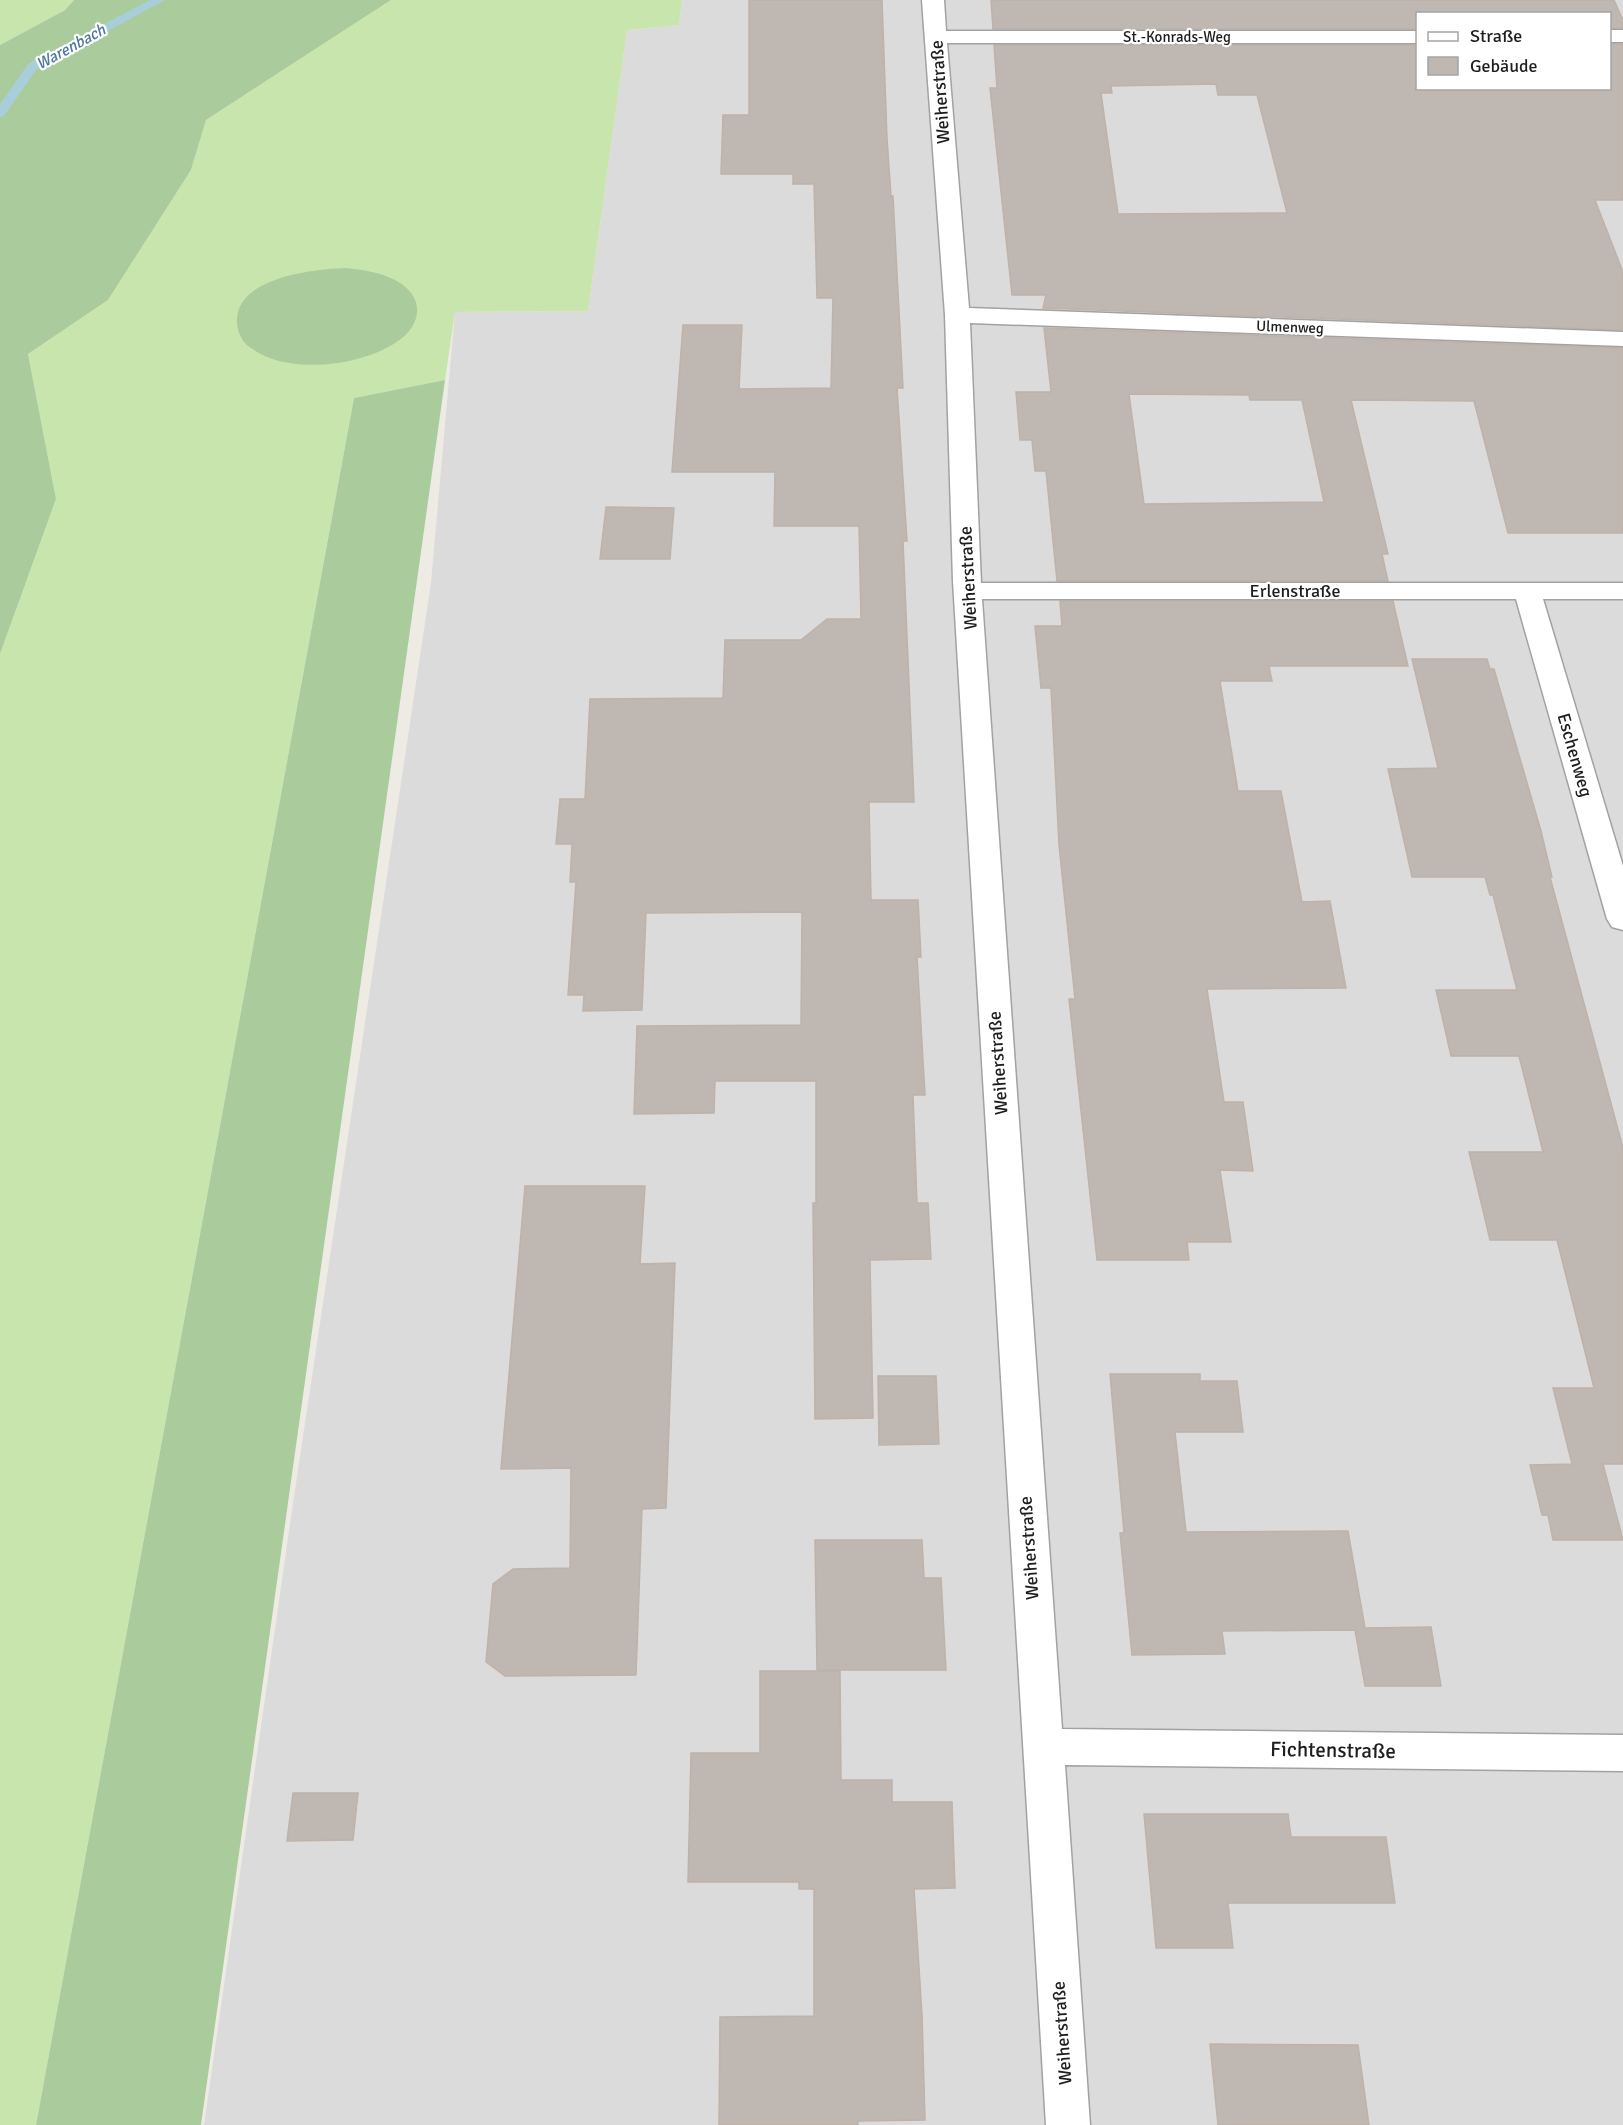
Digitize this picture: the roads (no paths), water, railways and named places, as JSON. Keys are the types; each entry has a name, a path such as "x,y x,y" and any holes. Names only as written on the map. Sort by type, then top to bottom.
{"street":[{"name":"Weiherstraße","path":"933,0 957,315 968,591 1068,2125"},
{"name":"St.-Konrads-Weg","path":"936,37 1416,37"},
{"name":"Ulmenweg","path":"957,315 1623,339"},
{"name":"Erlenstraße","path":"968,591 1623,591"},
{"name":"Eschenweg","path":"1527,591 1623,919"},
{"name":"Fichtenstraße","path":"1043,1747 1623,1753"}],"waterway":[{"name":"Warenbach","path":"0,113 32,67 159,0"}]}
